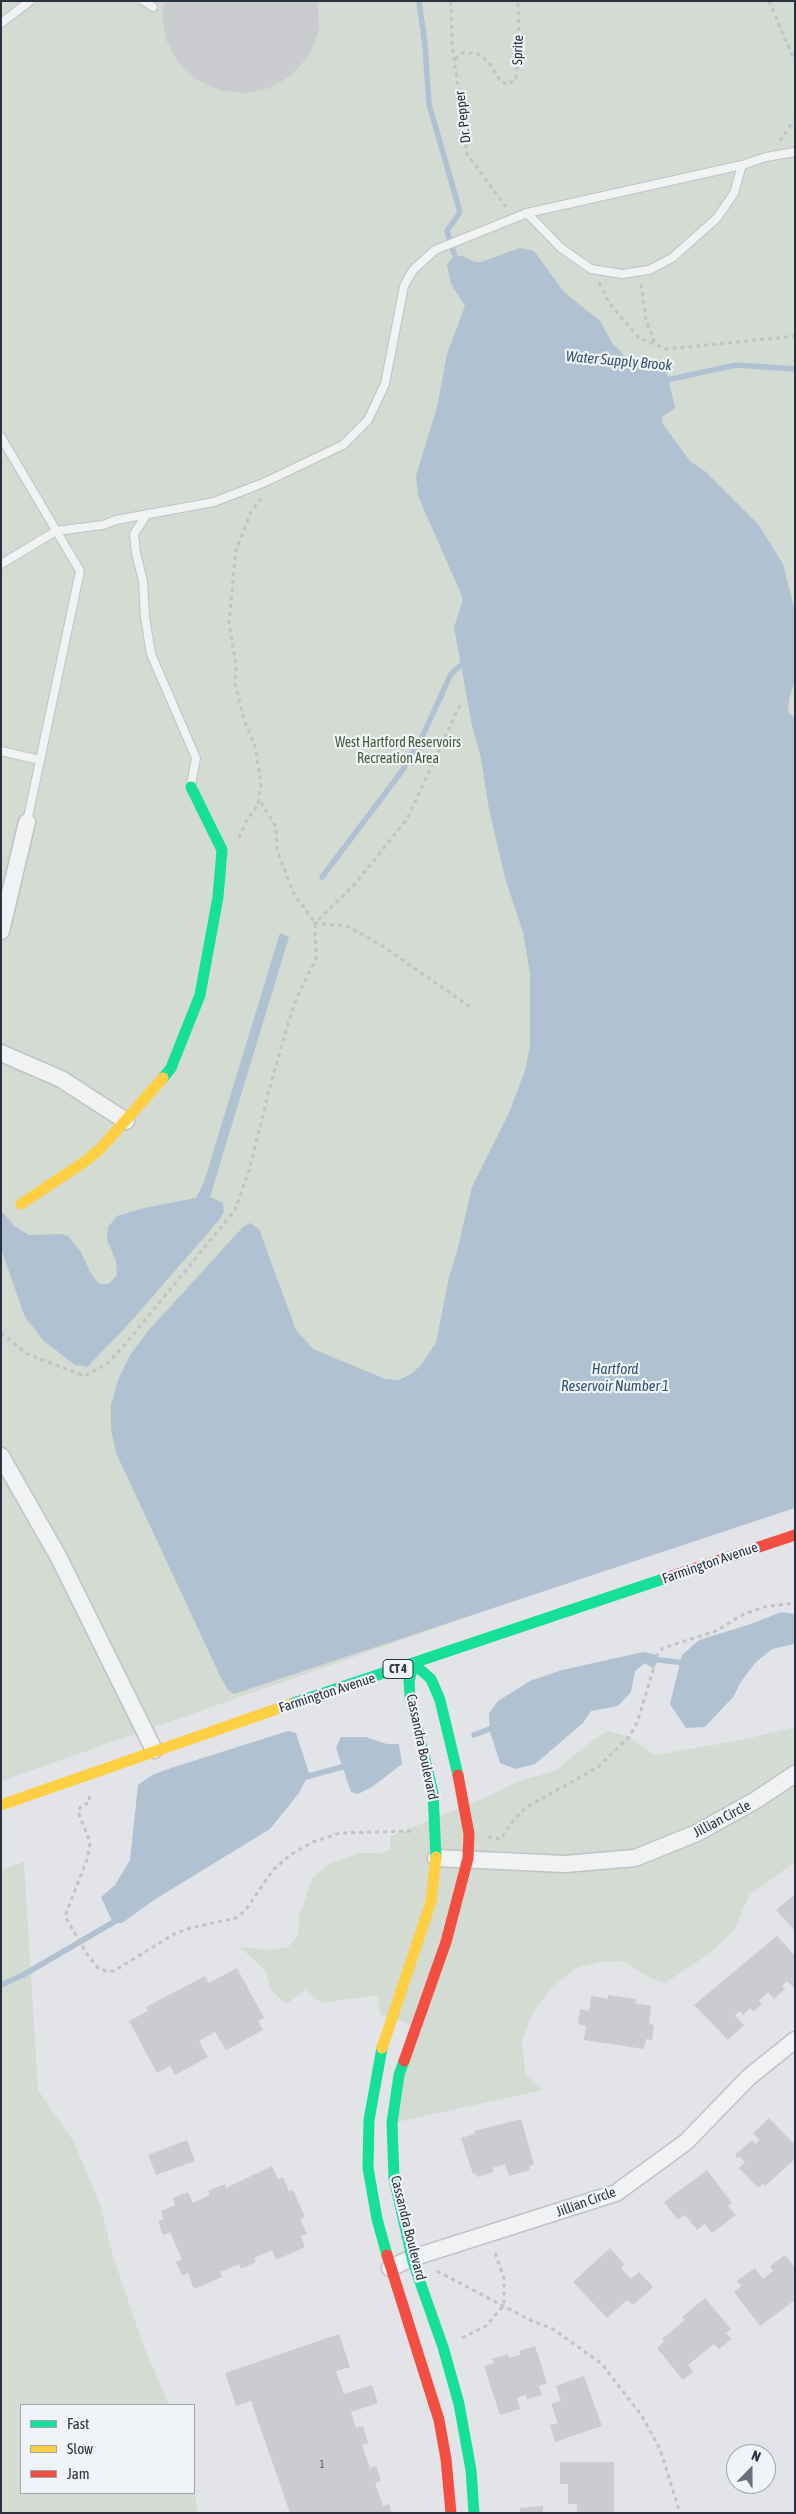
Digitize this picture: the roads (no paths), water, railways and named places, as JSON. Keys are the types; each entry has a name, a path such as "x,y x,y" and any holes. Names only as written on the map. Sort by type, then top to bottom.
{"street":[{"path":"21,1204 87,1160 126,1122 171,1068 200,995 218,897 222,850 191,787"},
{"path":"1,932 27,822"},
{"path":"1,1053 61,1079 126,1122"},
{"path":"1,1456 58,1556 154,1750"},
{"name":"Farmington Avenue","path":"1,1804 154,1750 795,1535"},
{"name":"Cassandra Boulevard","path":"451,2513 446,2458 439,2420 390,2268 377,2219 368,2168 369,2120 383,2043 431,1902 436,1858 433,1793 410,1697 409,1681 414,1664 431,1680 440,1700 455,1756 469,1834 468,1858 446,1942 399,2075 392,2124 394,2178 412,2258 443,2347 459,2404 470,2470 474,2513"},
{"name":"Jillian Circle","path":"436,1858 564,1864 635,1858 698,1833 756,1800 795,1774"},
{"name":"Jillian Circle","path":"390,2268 412,2258 616,2193 686,2142 749,2077 795,2040"}],"lane":[{"path":"1,23 30,1"},
{"path":"144,1 153,7"},
{"path":"1,564 56,531 103,526 116,520 214,502 283,474 343,446 368,420 385,384 404,286 413,270 435,250 527,213 742,165 766,157 795,152"},
{"path":"527,213 562,248 592,268 622,274 641,271 672,258 717,218 734,194 742,165"},
{"path":"1,437 80,571 27,822"},
{"path":"147,514 134,534 136,553 143,581 145,617 151,654 196,758 191,787"},
{"path":"1,750 40,760"}],"water":[{"name":"Hartford Reservoir Number 1","path":"520,248 534,251 564,292 600,321 612,343 636,368 650,371 666,368 675,408 663,416 662,423 690,461 706,472 758,524 783,564 795,612 795,681 789,699 788,712 795,718 795,1508 234,1694 228,1690 221,1678 116,1453 111,1429 111,1405 118,1380 130,1355 148,1331 243,1227 250,1223 259,1229 296,1330 313,1349 385,1379 399,1380 411,1374 420,1366 436,1343 449,1277 457,1252 472,1187 508,1115 525,1071 530,1045 530,974 523,932 505,878 489,809 480,753 472,726 454,627 462,603 462,596 418,496 416,476 437,407 447,354 465,306 451,284 447,265 456,256 463,256 475,262 481,262"},
{"path":"280,933 289,937 210,1197 223,1203 224,1212 126,1327 87,1367 75,1365 44,1341 25,1317 1,1249 1,1210 14,1226 29,1235 62,1234 68,1236 81,1252 90,1272 99,1284 109,1284 117,1275 116,1261 107,1240 108,1227 117,1216 144,1208 196,1198 204,1182"},
{"path":"781,1612 795,1614 795,1644 772,1649 755,1663 740,1683 734,1696 705,1727 686,1728 670,1704 682,1655 699,1640 751,1624"},
{"path":"643,1652 658,1655 654,1669 645,1663 635,1671 631,1692 618,1706 591,1711 583,1723 535,1764 515,1769 500,1763 490,1732 489,1713 498,1701 530,1681 562,1670"},
{"path":"288,1731 296,1733 309,1773 299,1793 270,1829 154,1900 122,1923 113,1923 101,1897 115,1885 130,1860 138,1785 152,1775 171,1768"},
{"path":"341,1737 366,1737 387,1744 399,1744 402,1764 372,1787 358,1794 351,1792 336,1748"}],"waterway":[{"path":"419,1 425,45 429,104 460,212 447,231 457,263"},
{"name":"Water Supply Brook","path":"662,381 736,365 795,369"},
{"path":"322,877 402,771 423,735 451,674 467,660"},
{"path":"651,1659 686,1663"},
{"path":"474,1735 495,1727"},
{"path":"302,1778 349,1765"},
{"path":"1,1985 23,1975 119,1919"}],"park label":[{"name":"West Hartford Reservoirs Recreation Area","path":"398,752"}]}
